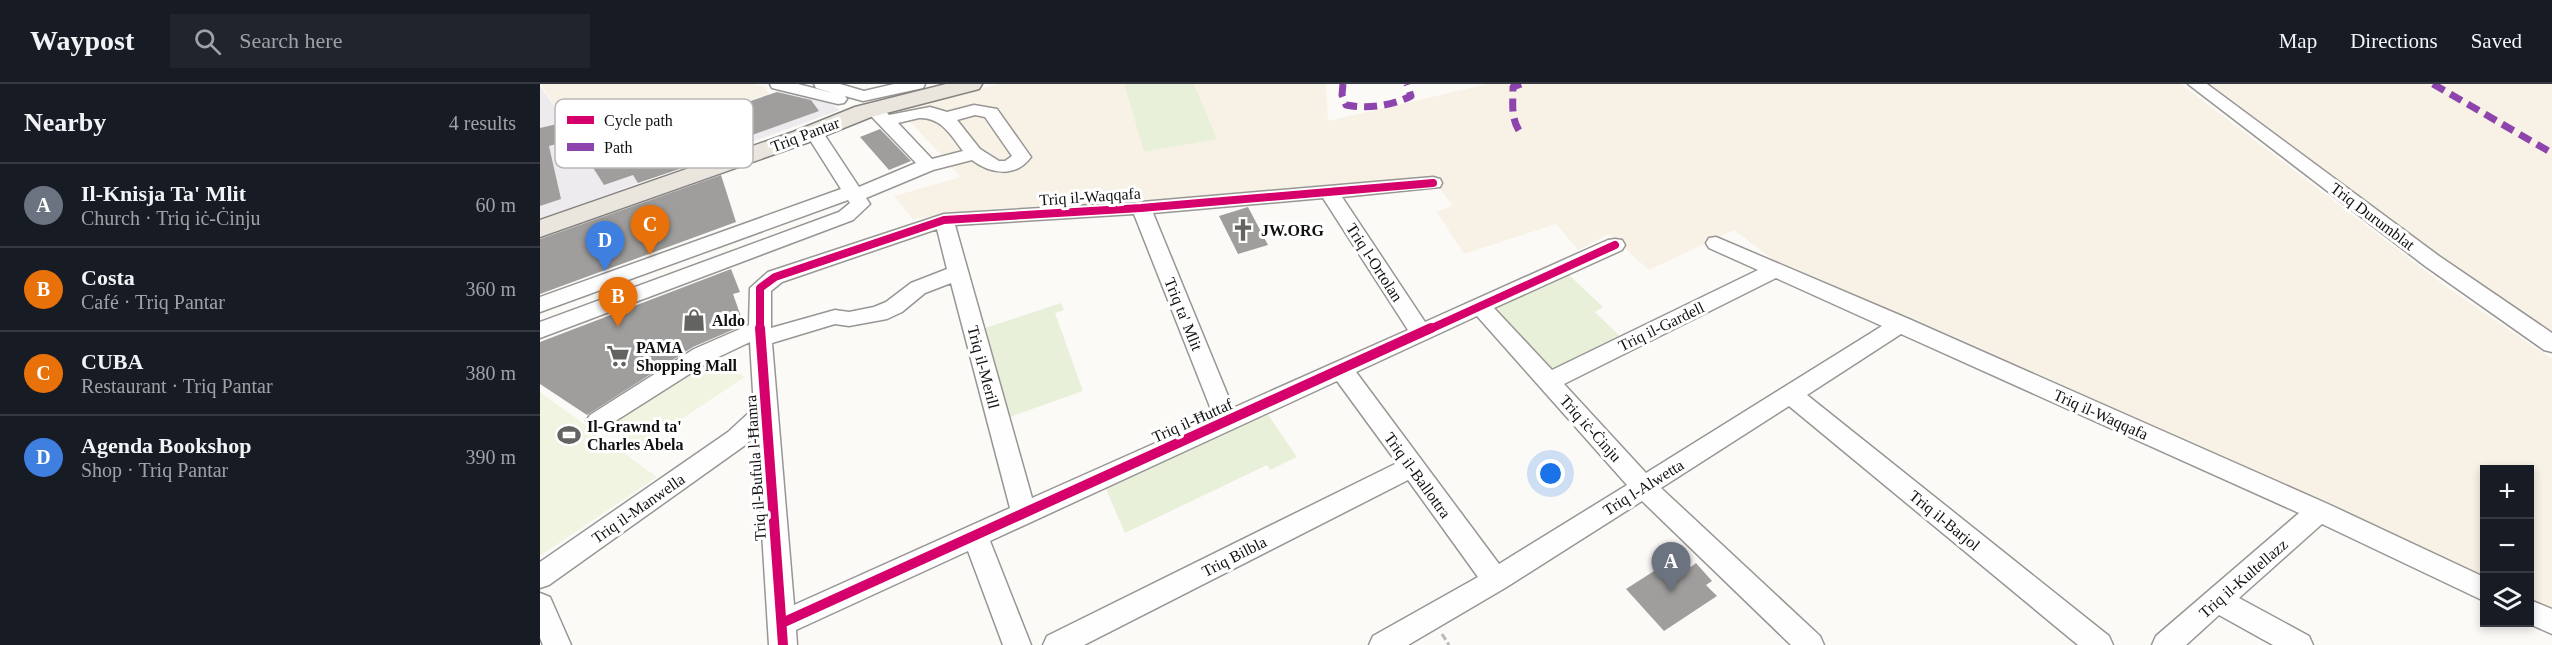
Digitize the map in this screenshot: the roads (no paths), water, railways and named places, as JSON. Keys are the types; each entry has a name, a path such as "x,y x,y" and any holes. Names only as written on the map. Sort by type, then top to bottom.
{"main road":[{"name":"Triq Pantar","path":"753,153 807,134 867,108 971,84"},
{"name":"Triq Pantar","path":"540,229 711,168"}],"street":[{"path":"778,84 867,108 913,113 938,112 947,118 974,153 993,167 1018,162 1022,157 991,113 974,110 947,118"},
{"path":"822,84 867,108 928,165"},
{"path":"867,108 917,84"},
{"name":"Triq Durumblat","path":"2196,84 2432,261 2552,344"},
{"path":"807,134 809,147 834,164 856,197"},
{"path":"540,305 856,197 928,165 956,160 974,153"},
{"name":"Triq il-Waqqafa","path":"760,288 776,276 944,220 1141,208 1433,183"},
{"name":"Triq l-Ortolan","path":"1329,192 1421,333"},
{"path":"540,330 846,216 856,197"},
{"name":"Triq ta' Mlit","path":"1141,208 1227,421"},
{"name":"Triq il-Merill","path":"944,220 1024,513"},
{"name":"Triq il-Waqqafa","path":"1716,243 2319,511 2480,588"},
{"name":"Triq il-Ħuttaf","path":"782,634 1024,513 1615,245"},
{"name":"Triq il-Gardell","path":"1548,382 1774,270"},
{"path":"598,421 702,355 761,334 835,317 849,319 879,314 894,307 918,288 958,272"},
{"name":"Triq il-Bufula l-Ħamra","path":"760,288 761,334 782,634"},
{"name":"Triq iċ-Ċinju","path":"1480,306 1643,486 1810,645"},
{"name":"Triq l-Alwetta","path":"1383,645 1496,580 1901,324"},
{"name":"Triq il-Ballottra","path":"1341,369 1496,580"},
{"name":"Triq il-Barjol","path":"1791,395 2099,645"},
{"name":"Triq il-Manwella","path":"540,577 736,439 766,411"},
{"path":"736,439 769,440"},
{"name":"Triq Bilbla","path":"1057,645 1411,467"},
{"name":"Triq il-Kultellazz","path":"2166,645 2319,511"},
{"path":"975,536 1017,645"},
{"path":"2217,600 2299,645"},
{"path":"540,605 557,645"},
{"path":"2534,614 2552,622"}],"place":[{"name":"JW.ORG","path":"1243,230"},
{"name":"CUBA","path":"650,255"},
{"name":"Agenda Bookshop","path":"605,271"},
{"name":"Aldo","path":"694,320"},
{"name":"Costa","path":"618,327"},
{"name":"PAMA Shopping Mall","path":"618,356"},
{"name":"Il-Grawnd ta' Charles Abela","path":"569,435"},
{"name":"Il-Knisja Ta' Mlit","path":"1671,592"}]}
